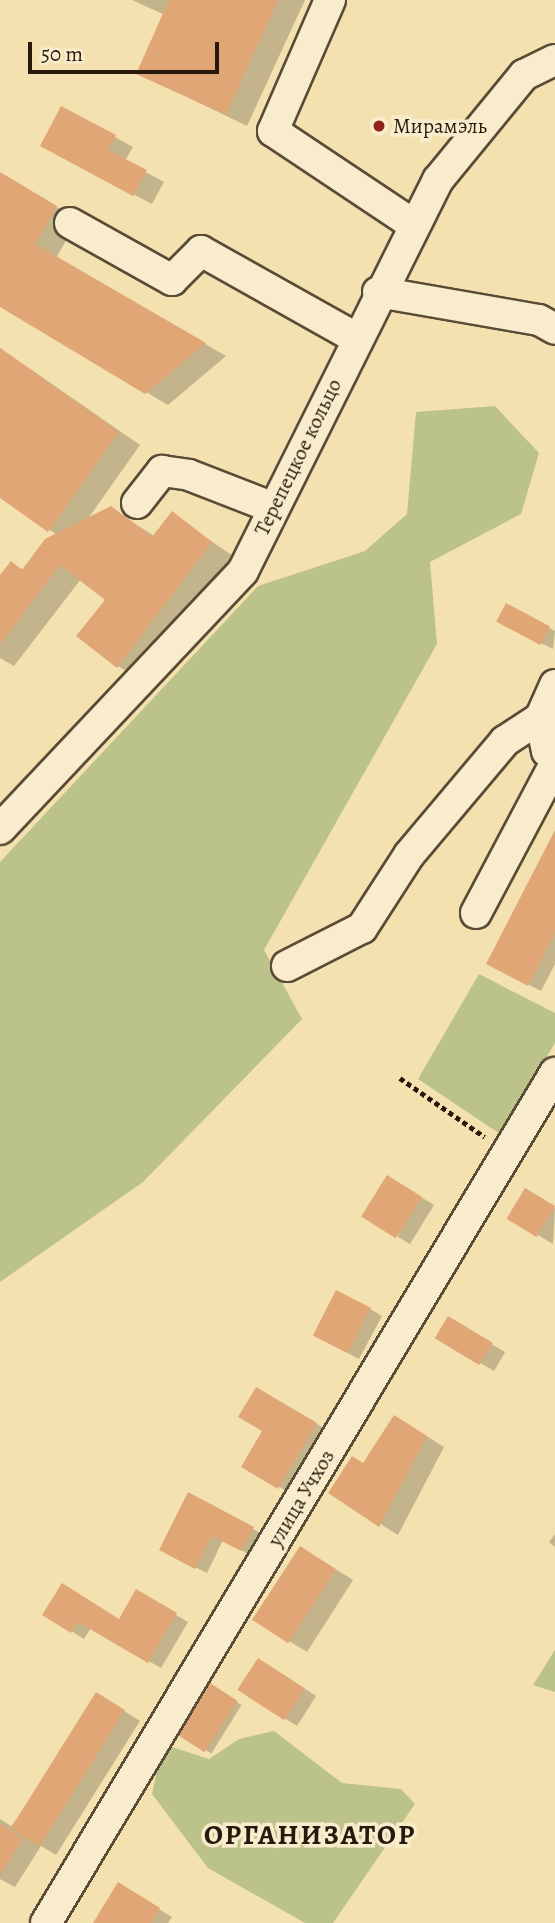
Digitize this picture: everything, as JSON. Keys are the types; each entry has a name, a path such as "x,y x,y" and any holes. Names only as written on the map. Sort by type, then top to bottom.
{"street":[{"path":"330,0 273,131 414,225"},
{"name":"Терепецкое кольцо","path":"0,829 243,571 378,292 414,225 478,126 524,75 555,60"},
{"path":"70,223 172,281 201,251 356,338"},
{"path":"378,292 539,320 555,329"},
{"path":"137,503 162,471 189,475 274,508"},
{"path":"287,966 362,928 435,824 505,741 540,718 555,685"},
{"path":"540,718 547,751 555,755"},
{"path":"476,913 555,764"},
{"name":"улица Учхоз","path":"46,1923 555,1073"}],"path":[{"path":"400,1078 508,1154"}],"green space":[{"path":"495,406 539,453 521,514 430,562 437,644 264,950 302,1019 143,1182 0,1282 0,862 258,586 365,551 407,514 416,412"},
{"path":"479,974 555,1013 555,1043 500,1134 418,1079"},
{"path":"555,1650 555,1692 533,1685"},
{"path":"274,1731 342,1783 401,1789 415,1804 333,1923 305,1923 208,1868 152,1794 160,1757 172,1747 209,1759 239,1739"}],"building":[{"path":"169,0 278,0 226,115 136,74"},
{"path":"61,106 116,135 108,150 147,170 133,196 40,146"},
{"path":"0,172 57,206 35,244 206,343 145,394 0,307"},
{"path":"0,348 119,432 48,532 0,498"},
{"path":"111,506 152,537 172,511 212,542 117,668 76,636 105,600 60,565 0,644 0,575 11,561 22,570 45,539"},
{"path":"506,603 550,626 540,645 496,622"},
{"path":"555,830 555,933 528,986 486,964"},
{"path":"387,1175 422,1197 396,1238 361,1217"},
{"path":"525,1188 555,1206 536,1237 506,1219"},
{"path":"336,1290 371,1308 348,1353 313,1335"},
{"path":"448,1316 493,1343 479,1365 435,1338"},
{"path":"256,1387 317,1423 278,1489 241,1467 262,1431 238,1417"},
{"path":"394,1415 427,1436 379,1527 328,1493 352,1456 363,1463"},
{"path":"188,1492 254,1527 241,1551 212,1536 195,1569 159,1550"},
{"path":"300,1546 336,1569 288,1643 252,1620"},
{"path":"62,1583 119,1619 136,1589 177,1613 148,1663 78,1622 71,1633 42,1615"},
{"path":"258,1658 305,1688 284,1720 237,1690"},
{"path":"210,1683 238,1701 204,1752 177,1734"},
{"path":"96,1692 125,1710 40,1847 11,1829"},
{"path":"0,1824 23,1839 0,1875"},
{"path":"118,1882 160,1908 151,1923 93,1923"}],"place":[{"name":"Мирамэль","path":"379,126"}],"district":[{"name":"ОРГАНИЗАТОР","path":"310,1835"}]}
